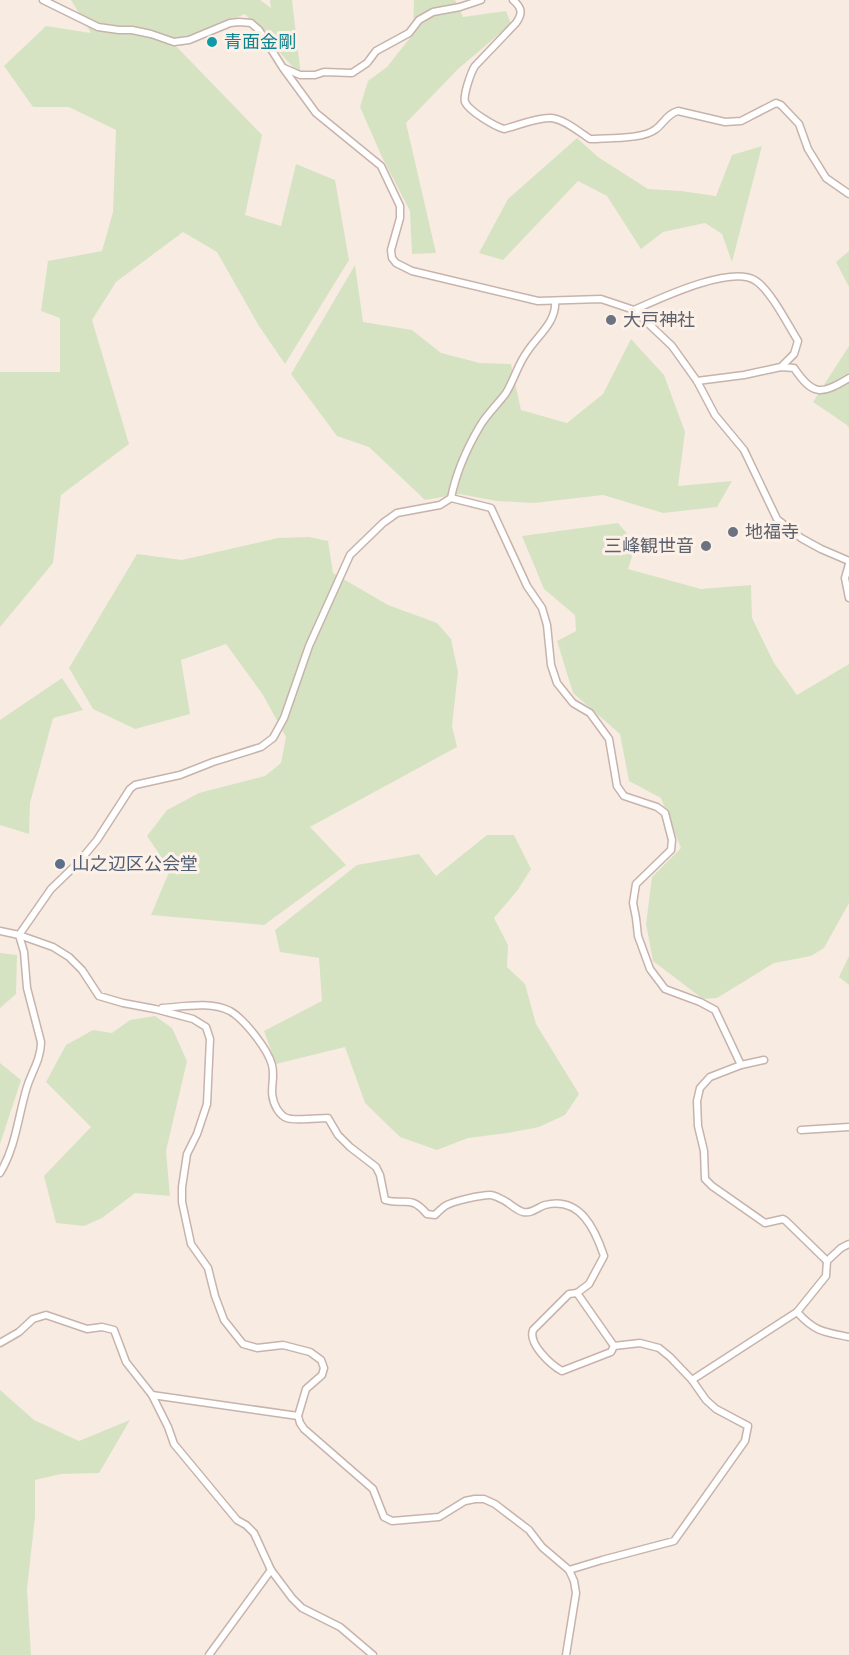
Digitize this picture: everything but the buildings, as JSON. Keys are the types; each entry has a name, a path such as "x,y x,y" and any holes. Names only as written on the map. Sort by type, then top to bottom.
{"street":[{"path":"44,0 98,27 132,30 174,42 189,40 230,23 251,23 266,39 283,68 316,112 381,166 400,206 400,218 391,250 392,258 396,263 412,271 538,301 601,299 634,310 672,346 697,381 715,415 744,450 777,519 801,538 849,563 845,578 849,598"},
{"path":"283,68 300,75 315,75 324,72 352,73 367,63 376,51 409,33 418,20 433,12 482,0"},
{"path":"513,0 519,5 521,15 471,71 464,99 466,104 487,121 504,129 544,118 553,118 590,139 595,139 655,131 672,112 678,111 715,121 741,121 776,103 781,105 799,124 808,149 826,178 849,194"},
{"path":"634,310 709,281 745,276 764,288 798,341 794,354 781,367"},
{"path":"19,935 51,889 78,864 97,840 135,785 180,775 261,747 273,738 284,718 314,635 350,555 383,523 397,513 440,505 451,498 457,475 481,425 505,394 525,353 552,320 556,307 555,301"},
{"path":"697,381 744,375 781,367 794,368 803,382 822,391 833,388 849,378"},
{"path":"451,498 490,508 527,586 542,608 547,625 551,665 557,683 573,703 590,713 609,739 617,786 624,796 657,807 665,813 672,840 671,850 636,884 633,903 638,936 650,969 665,989 716,1010 741,1065"},
{"path":"0,931 53,947 69,957 82,970 99,996 193,1019 206,1027 210,1039 207,1104 197,1134 187,1154 182,1202 191,1244 208,1268 224,1320 243,1344 257,1348 283,1345 310,1352 321,1360 324,1368 322,1375 306,1389 298,1416 300,1423 373,1489 384,1517 392,1521 439,1517 465,1501 475,1498 484,1499 495,1504 529,1530 542,1547 570,1570 576,1593 566,1655"},
{"path":"0,1173 9,1156 28,1085 41,1049 27,988 24,952 19,935"},
{"path":"155,1009 213,1007 229,1011 240,1019 264,1048 272,1066 271,1099 279,1112 287,1119 328,1118 338,1135 376,1167 380,1174 385,1200 392,1202 401,1200 419,1204 427,1214 435,1215 447,1204 491,1195 502,1198 523,1212 532,1212 551,1204 565,1203 575,1209 598,1236 604,1257 589,1284 577,1293 569,1294 533,1330 531,1336 534,1344 556,1368 562,1371 611,1352 614,1346"},
{"path":"765,1060 741,1065 710,1077 700,1088 697,1101 698,1126 704,1151 705,1179 765,1223 783,1219 786,1221 827,1261"},
{"path":"801,1130 849,1127"},
{"path":"692,1380 797,1312 826,1276 827,1261 849,1244"},
{"path":"577,1293 614,1346"},
{"path":"797,1312 808,1325 818,1330 849,1337"},
{"path":"0,1343 33,1319 46,1315 87,1329 102,1327 114,1330 126,1362 152,1395 174,1444 237,1520 254,1533 271,1569 292,1598 302,1608 340,1627 373,1655"},
{"path":"570,1570 674,1541 745,1441 748,1426 716,1409 706,1400 692,1380 658,1348 640,1343 614,1346"},
{"path":"152,1395 298,1416"},
{"path":"209,1655 271,1569"}],"green space":[{"path":"71,0 260,0 271,8 270,0 292,0 301,76 245,14 173,43 262,135 245,215 281,226 296,164 335,180 349,260 285,364 259,326 217,252 183,232 116,282 92,320 129,444 61,495 53,563 0,627 0,372 60,372 60,318 41,311 48,261 102,251 113,212 116,130 69,107 33,107 4,66 46,26 91,33"},
{"path":"414,0 455,0 463,17 506,11 511,24 458,69 406,123 436,253 412,254 410,211 382,157 360,107 368,81 387,67 413,34"},
{"path":"577,138 598,157 648,189 716,196 732,155 762,146 732,262 722,234 705,223 663,232 641,249 607,196 578,181 503,260 479,253 508,199"},
{"path":"849,251 849,287 836,262"},
{"path":"355,265 363,322 412,330 441,353 480,363 511,364 521,410 567,423 603,394 631,339 664,375 685,432 678,486 732,481 717,507 663,513 603,495 534,503 497,501 459,494 425,500 369,447 337,436 291,374"},
{"path":"849,346 849,428 813,402"},
{"path":"618,523 636,544 628,569 701,589 751,585 752,618 774,663 797,695 849,664 849,903 824,948 811,956 774,963 717,998 703,999 653,961 646,924 652,877 681,848 661,798 629,781 620,734 573,693 557,641 576,631 575,615 544,589 522,536"},
{"path":"309,537 328,541 333,573 388,605 437,623 451,639 458,672 452,726 457,747 310,827 346,865 264,925 151,915 170,870 147,836 167,810 199,793 265,776 281,763 286,737 263,695 226,644 181,660 190,714 135,729 93,709 69,668 137,554 182,560 278,538"},
{"path":"62,678 83,710 53,718 30,803 29,834 0,825 0,720"},
{"path":"487,835 514,835 531,869 517,891 494,918 508,945 507,967 525,984 536,1024 579,1094 565,1115 539,1127 468,1138 437,1150 400,1137 365,1103 345,1047 276,1064 264,1031 322,1001 319,958 280,952 275,930 357,865 419,854 436,876"},
{"path":"0,953 17,955 16,994 0,1008"},
{"path":"849,956 849,985 839,977"},
{"path":"155,1016 172,1028 187,1061 166,1151 170,1196 135,1193 102,1218 84,1226 56,1223 44,1176 91,1127 46,1082 66,1045 93,1030 112,1033 130,1020"},
{"path":"0,1063 21,1080 0,1144"},
{"path":"0,1390 34,1420 79,1441 130,1420 99,1473 61,1474 35,1480 35,1517 27,1589 31,1655 0,1655"}],"place":[{"name":"青面金剛","path":"212,42"},
{"name":"大戸神社","path":"611,320"},
{"name":"地福寺","path":"733,532"},
{"name":"三峰観世音","path":"706,546"},
{"name":"山之辺区公会堂","path":"60,864"}]}
